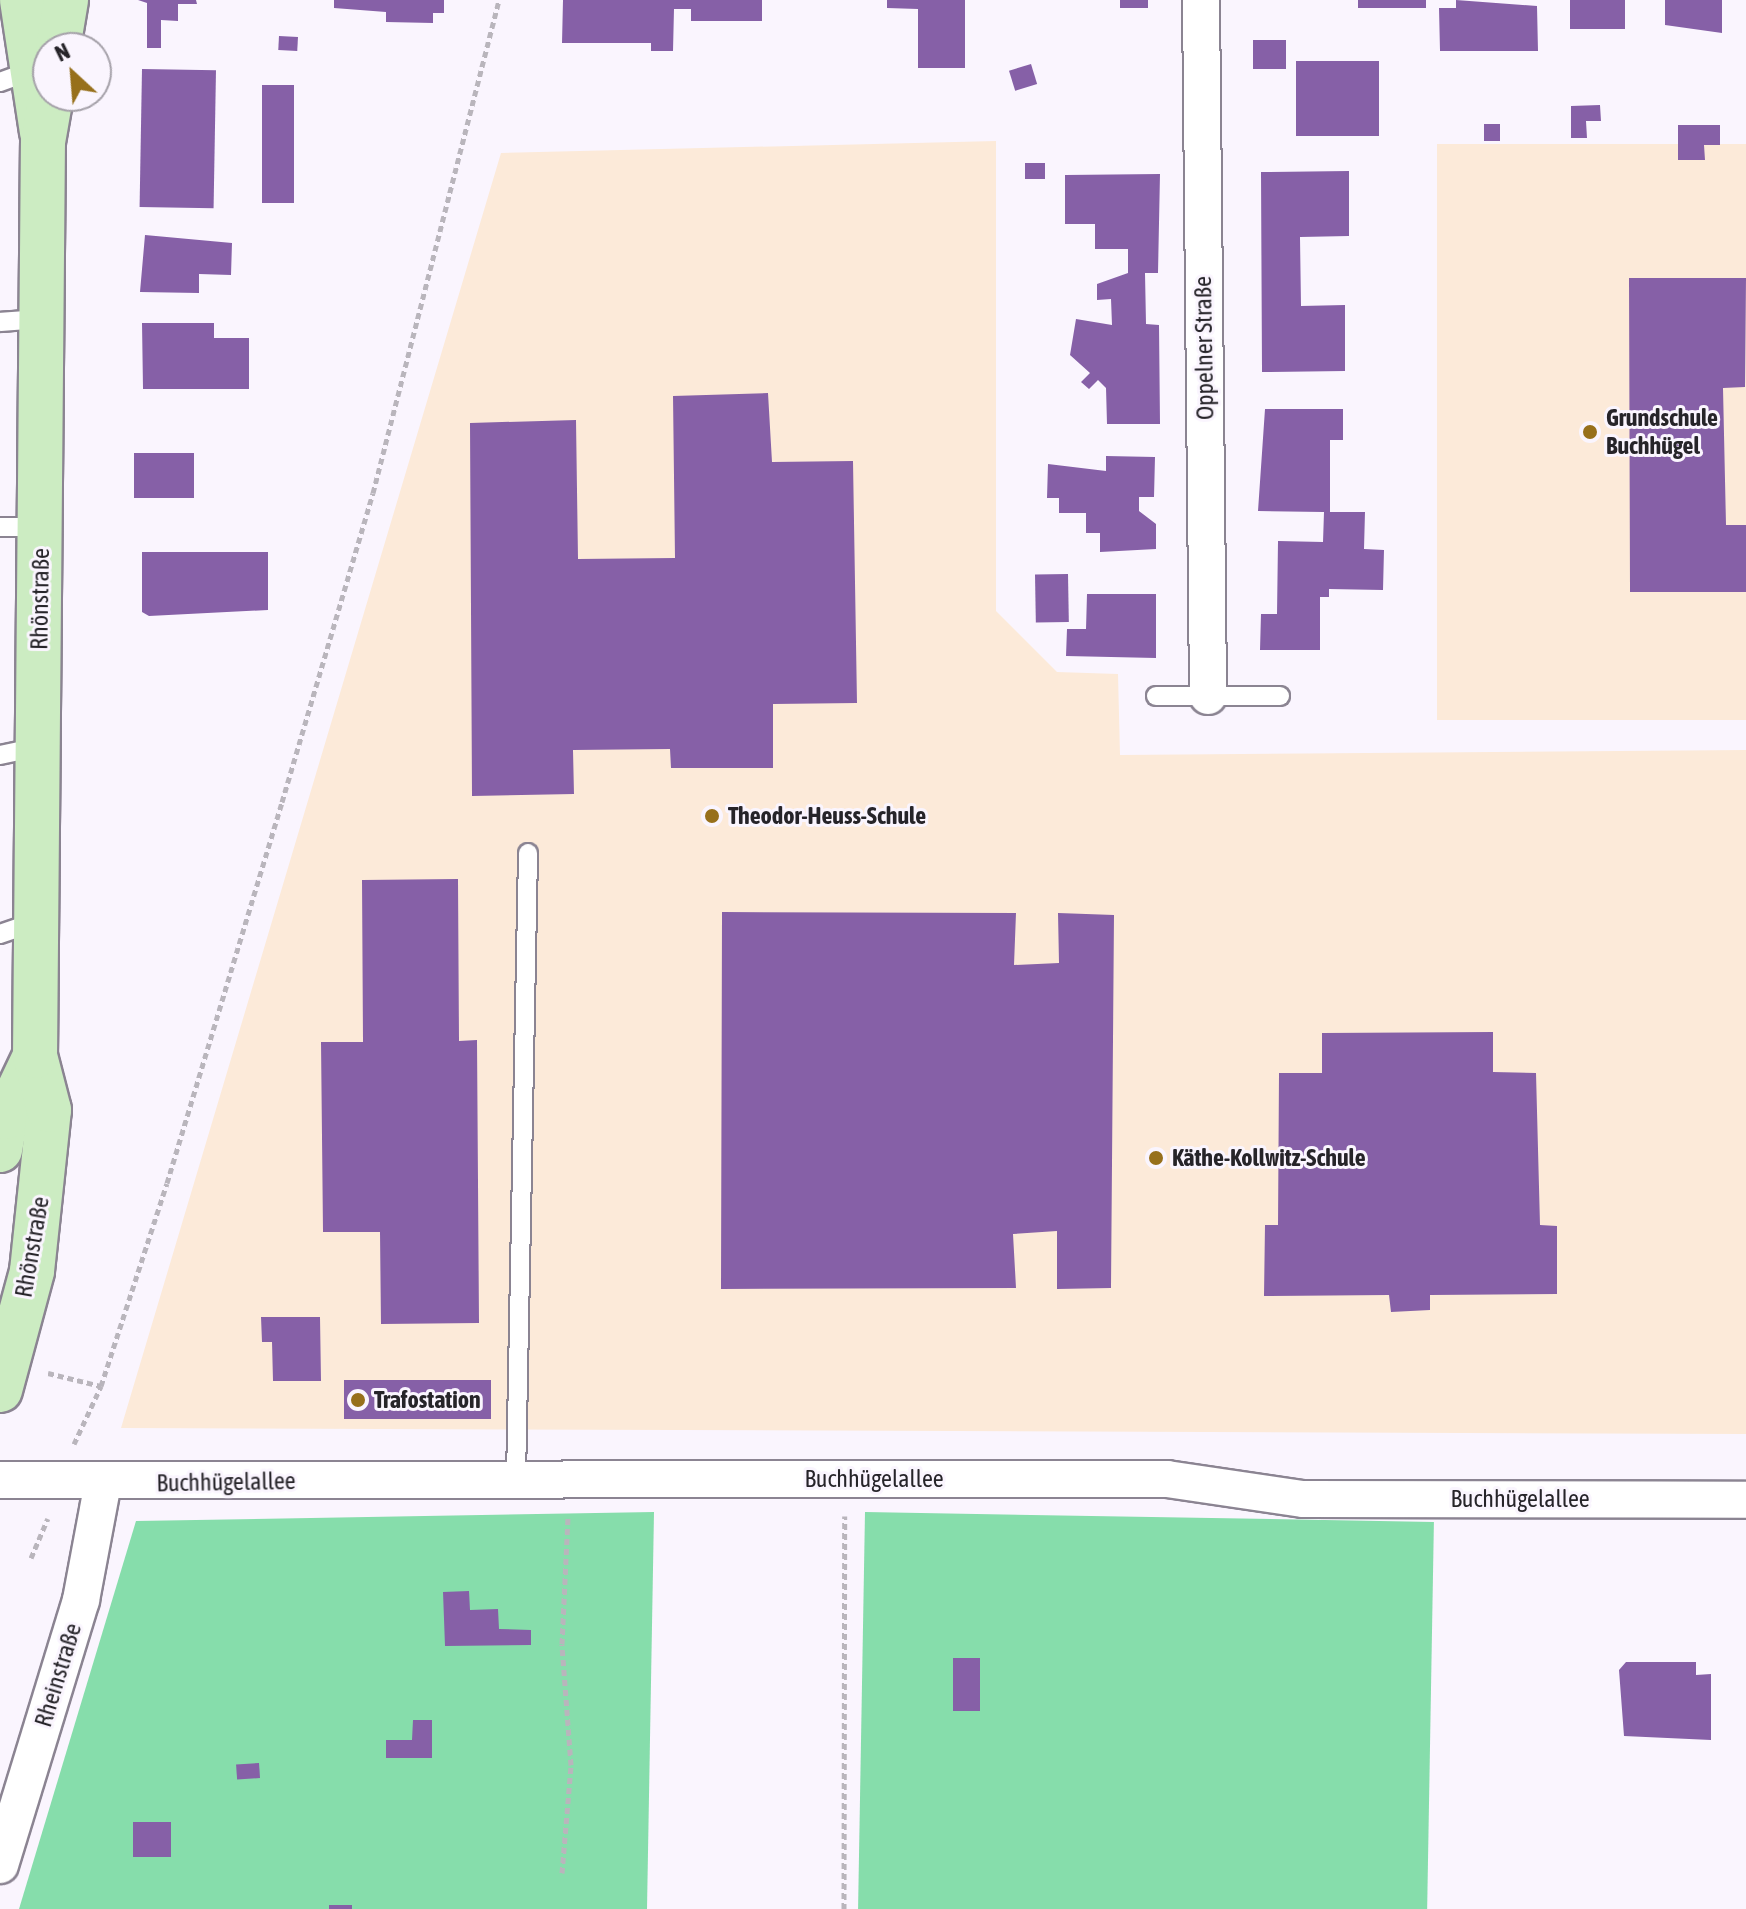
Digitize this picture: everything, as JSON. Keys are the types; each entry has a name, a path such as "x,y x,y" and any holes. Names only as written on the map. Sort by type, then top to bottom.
{"main road":[{"name":"Rhönstraße","path":"22,0 32,57"},
{"name":"Rhönstraße","path":"53,32 66,0"},
{"name":"Rhönstraße","path":"16,1380 44,1180 49,1110 35,1056 19,928 21,320 43,142 39,112"},
{"name":"Rhönstraße","path":"2,1128 35,1056"}],"street":[{"name":"Oppelner Straße","path":"1201,0 1208,696"},
{"name":"Buchhügelallee","path":"0,1480 103,1483 516,1479 1167,1479 1303,1499 1746,1500"},
{"name":"Rheinstraße","path":"0,1865 81,1600 103,1483"}],"lane":[{"path":"1156,696 1280,696"},
{"path":"516,1479 528,853"}],"path":[{"path":"82,1421 101,1386 373,493 499,0"},
{"path":"16,1380 101,1386"},
{"path":"562,1873 571,1765 562,1644 571,1479"},
{"path":"844,1909 845,1479"},
{"path":"31,1558 46,1525"}],"shaded area":[{"path":"996,141 996,611 1057,672 1118,674 1120,755 1746,750 1746,1434 121,1428 501,153"},
{"name":"Grundschule Buchhügel","path":"1437,144 1746,144 1746,720 1437,720"}],"green space":[{"path":"654,1512 647,1909 19,1909 136,1521"},
{"path":"865,1512 1434,1522 1427,1909 858,1909"}],"building":[{"path":"138,0 196,0 197,4 178,4 178,21 161,20 161,48 147,48 147,3"},
{"path":"334,0 444,0 444,13 433,13 433,23 386,22 386,12 334,8"},
{"path":"563,0 762,0 762,21 691,21 691,9 674,9 673,51 651,51 651,43 562,43"},
{"path":"887,0 965,0 965,68 918,68 918,9 887,8"},
{"path":"1120,0 1148,0 1148,8 1120,8"},
{"path":"1358,0 1426,0 1426,8 1358,8"},
{"path":"1456,0 1537,6 1538,51 1440,51 1439,8 1456,8"},
{"path":"1570,0 1625,0 1625,29 1570,29"},
{"path":"1665,0 1722,0 1722,33 1665,25"},
{"path":"279,36 298,37 297,51 278,50"},
{"path":"1253,40 1286,40 1286,69 1253,69"},
{"path":"1296,61 1379,61 1379,136 1296,136"},
{"path":"1031,64 1037,84 1015,91 1009,71"},
{"path":"142,69 216,70 214,208 140,207"},
{"path":"262,85 294,85 294,203 262,203"},
{"path":"1600,105 1601,121 1586,121 1587,138 1571,138 1571,106"},
{"path":"1484,124 1500,124 1500,141 1484,141"},
{"path":"1678,125 1720,125 1720,145 1704,145 1705,160 1678,160"},
{"path":"1025,163 1045,163 1045,179 1025,179"},
{"path":"1349,171 1349,236 1300,237 1301,306 1345,305 1345,371 1262,372 1261,172"},
{"path":"1160,174 1158,273 1145,273 1146,324 1159,325 1160,424 1107,424 1106,388 1098,380 1089,389 1081,382 1090,373 1070,355 1076,319 1112,325 1111,299 1097,300 1097,284 1128,273 1128,249 1095,249 1095,224 1065,224 1065,175"},
{"path":"145,235 232,243 231,275 199,274 199,293 140,292"},
{"path":"1629,278 1746,278 1745,387 1723,388 1726,525 1746,525 1746,592 1630,592"},
{"path":"142,323 214,323 214,338 249,338 249,389 143,389"},
{"path":"768,393 772,462 853,461 857,703 773,704 773,768 671,768 670,749 573,750 574,794 472,796 470,423 576,420 578,559 675,558 673,396"},
{"path":"1265,409 1343,409 1343,440 1330,440 1330,512 1365,512 1364,549 1384,550 1383,590 1329,589 1329,597 1320,597 1320,650 1260,650 1261,614 1277,614 1278,541 1323,542 1324,512 1258,511"},
{"path":"134,453 194,453 194,498 134,498"},
{"path":"1106,456 1155,457 1154,497 1139,497 1139,511 1156,524 1156,549 1100,552 1100,533 1086,533 1086,513 1059,513 1059,498 1047,498 1048,464 1106,471"},
{"path":"142,552 268,552 268,610 149,616 142,612"},
{"path":"1068,574 1069,622 1036,623 1035,575"},
{"path":"1087,594 1156,594 1156,658 1066,656 1067,629 1086,629"},
{"path":"458,879 459,1041 477,1040 479,1323 381,1324 380,1232 323,1232 321,1042 363,1042 362,880"},
{"name":"Käthe-Kollwitz-Schule","path":"722,912 1016,913 1014,965 1059,963 1058,913 1114,915 1111,1288 1057,1289 1057,1231 1013,1234 1016,1288 721,1289"},
{"path":"1493,1032 1493,1072 1536,1073 1540,1225 1557,1226 1557,1294 1430,1295 1430,1310 1391,1312 1389,1295 1264,1296 1265,1225 1278,1225 1279,1073 1322,1073 1322,1033"},
{"path":"261,1317 320,1317 321,1381 273,1381 272,1342 262,1342"},
{"path":"344,1380 491,1380 491,1419 344,1419"},
{"path":"469,1591 470,1610 498,1609 499,1629 531,1630 531,1645 445,1646 443,1592"},
{"path":"953,1658 980,1658 980,1711 953,1711"},
{"path":"1626,1662 1696,1662 1696,1675 1711,1674 1711,1740 1624,1736 1619,1670"},
{"path":"413,1720 432,1720 432,1758 386,1758 386,1740 412,1740"},
{"path":"259,1763 260,1778 237,1780 236,1765"},
{"path":"133,1822 171,1822 171,1857 133,1857"},
{"path":"329,1905 352,1905 352,1909 329,1909"}],"place":[{"name":"Grundschule Buchhügel","path":"1590,432"},
{"name":"Theodor-Heuss-Schule","path":"712,816"},
{"name":"Käthe-Kollwitz-Schule","path":"1156,1158"},
{"name":"Trafostation","path":"358,1400"}]}
